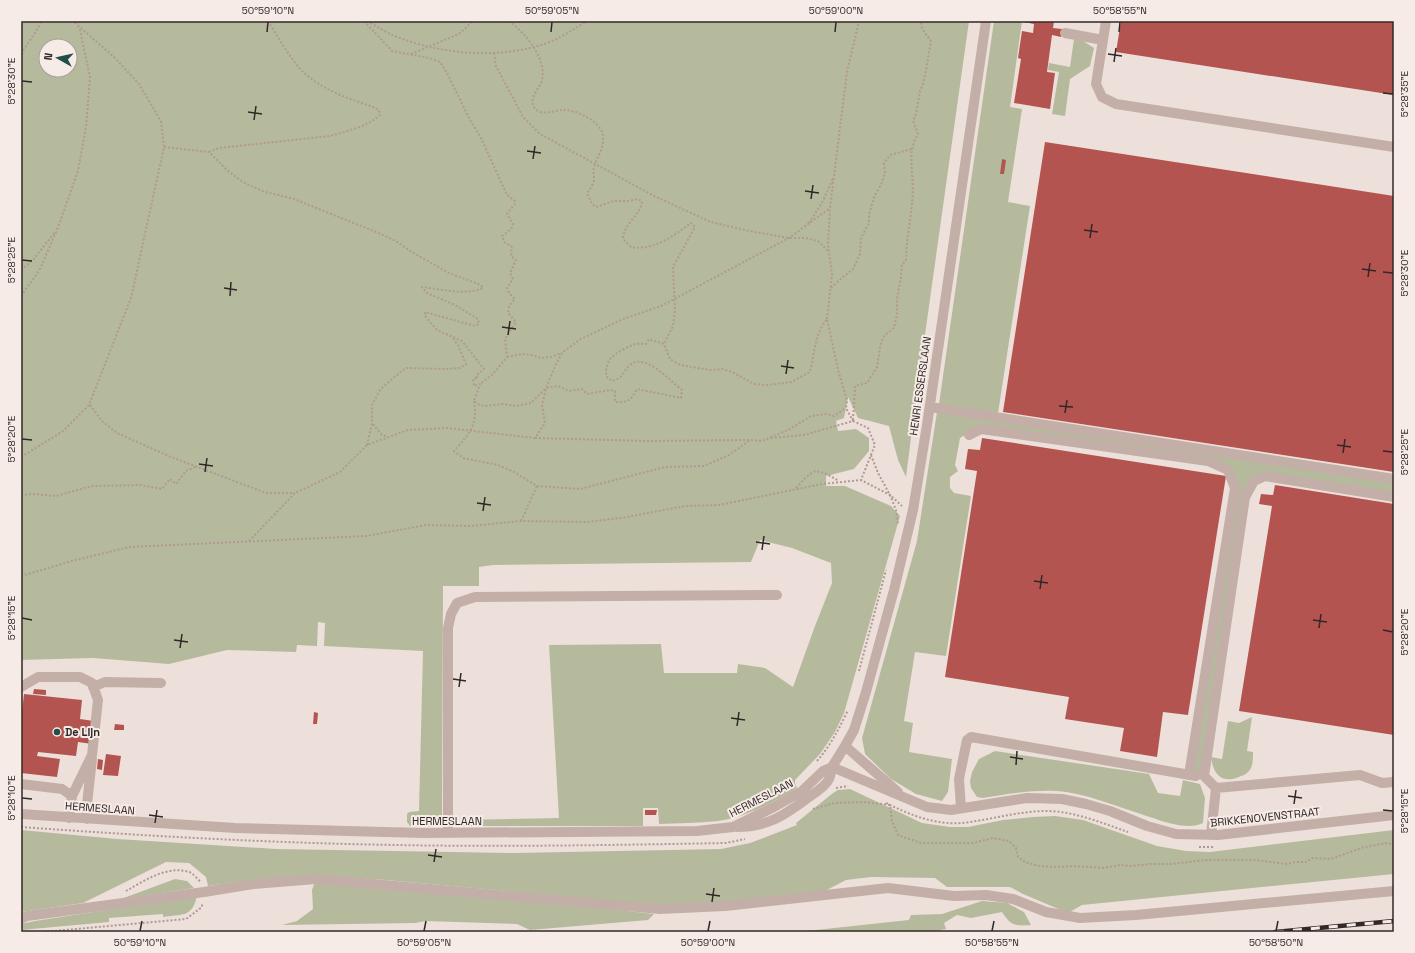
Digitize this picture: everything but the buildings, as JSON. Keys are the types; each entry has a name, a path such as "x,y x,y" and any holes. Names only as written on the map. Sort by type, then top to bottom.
{"street":[{"name":"HENRI ESSERSLAAN","path":"845,746 854,730 866,692 894,590 913,510 930,407 986,21"},
{"path":"1106,21 1096,84 1102,97 1116,104 1394,148"},
{"path":"1065,33 1103,40"},
{"path":"930,407 1394,479"},
{"path":"969,435 981,429 1208,461 1228,470 1235,488 1189,775"},
{"path":"1204,776 1245,497 1254,481 1265,476 1394,497"},
{"path":"448,833 448,628 451,614 457,603 475,597 777,595"},
{"path":"21,687 38,677 80,677 92,684 94,687 98,700 86,804 87,819"},
{"path":"94,687 105,682 161,683"},
{"path":"961,808 959,779 967,740 971,737 1189,775 1204,776 1216,788"},
{"path":"832,767 845,746"},
{"name":"BRIKKENOVENSTRAAT","path":"845,746 907,799"},
{"path":"69,818 72,796 92,755"},
{"name":"BRIKKENOVENSTRAAT","path":"832,767 927,807 951,810 1027,798 1062,799 1110,811 1147,826 1176,834 1211,835 1394,815"},
{"name":"HERMESLAAN","path":"21,814 235,828 448,833 697,831 733,827 752,827 773,821 816,793 829,780 832,767"},
{"path":"1216,788 1360,775 1382,783 1394,782"},
{"path":"21,784 62,789 72,796"},
{"path":"1211,835 1216,788"},
{"path":"21,919 27,916 253,884 316,879 660,909 725,906 888,888 954,896 986,895 1013,899 1046,912 1080,918 1136,915 1394,891"}],"path":[{"path":"21,54 42,21"},
{"path":"21,457 63,432 90,405 131,298 164,147 161,121 140,84 114,57 73,21"},
{"path":"164,147 209,152 219,148 330,136 374,121 380,115 379,110 374,107 327,89 308,76 293,61 268,21"},
{"path":"364,21 392,51 440,62 481,138 507,195 515,201 515,204 507,214 513,224 511,230 502,236 504,242 512,247 512,256 516,260 510,273 513,279 507,288 509,293 515,299 509,306 508,313 516,322 506,339 507,357"},
{"path":"367,21 399,38 429,46 454,51 494,53 512,52 548,43 587,21"},
{"path":"410,54 459,34 473,21"},
{"path":"509,21 515,25 533,47 538,54 542,67 542,80 533,100 534,106 538,110 548,113 565,110 593,120 599,126 603,136 602,147 593,169 594,181 587,193 592,204 596,207 614,201 629,201 637,198 642,201 641,206 624,232 623,239 631,247 639,249 669,239 691,223 695,227 673,267 675,311 672,326 664,344 670,359 680,365 710,370 723,369 754,384 767,385 791,382 810,372 817,337 821,327 827,320"},
{"path":"859,21 847,72 830,208 828,244 832,275 827,320 847,400 846,408 853,421 868,428 874,445 861,480"},
{"path":"853,421 855,386 867,383 877,367 881,342 885,335 894,328 897,314 897,299 902,264 906,261 912,205 912,149 918,134 913,121 923,84 931,41 922,29 921,21"},
{"path":"21,296 39,271 57,230 78,171 86,127 90,76 80,30 76,24"},
{"path":"494,53 496,66 523,117 540,134 656,198 711,222 749,231 789,238 806,238 818,241 829,252"},
{"path":"831,289 843,276 853,270 860,254 862,238 869,223 869,214 875,195 882,185 885,173 884,163 890,155 912,149"},
{"path":"209,152 228,171 243,182 262,191 294,199 376,232 450,273 481,285 483,288 478,290 465,291 422,287 427,292 478,319 479,324 475,326 425,312 425,316 437,330 462,341 484,369 476,376 478,378 473,379 474,386 480,384 493,374 507,357 522,354 541,358 551,357 562,353 579,340 623,319 661,306 789,238 830,208"},
{"path":"807,225 823,201 834,175"},
{"path":"21,270 33,260 57,230"},
{"path":"367,445 372,424 372,406 380,390 406,368 460,368 466,364 458,345 452,336"},
{"path":"474,400 477,404 485,406 503,404 516,406 531,403 546,388 558,386 569,391 582,389 587,394 610,390 616,391 615,402 623,402 632,398 637,389 681,398 682,390 663,374 644,362 636,362 629,366 625,373 612,381 606,376 608,361 615,354 634,343 646,344 649,339 664,344"},
{"path":"535,438 545,423 542,405 546,388 562,353"},
{"path":"480,384 474,400 476,412 471,431 454,451 463,458 498,465 508,469 537,486 580,488 665,467 704,466 729,455 750,440"},
{"path":"90,405 102,421 117,433 195,467 266,493 295,493"},
{"path":"248,542 295,493 340,472 367,445 408,430 446,428 535,438 647,441 762,441 790,429 811,416 827,414 834,416 846,408"},
{"path":"769,438 804,435 853,421"},
{"path":"372,424 381,434 388,437"},
{"path":"871,454 878,473 896,510 898,528 900,521"},
{"path":"21,495 33,494 56,496 92,486 140,485 162,489 170,480 176,484 186,471 195,467"},
{"path":"795,488 806,477 815,471 825,473 840,482"},
{"path":"21,576 72,561 129,547 366,536 426,525 471,526 521,521 588,522 627,517 686,506 719,505 795,488 861,480 890,495 900,504"},
{"path":"521,521 537,486"},
{"path":"904,508 905,500"},
{"path":"857,678 887,566"},
{"path":"813,766 827,750 840,728 848,709"},
{"path":"834,788 848,786 855,788"},
{"path":"810,810 835,803 864,802 890,805"},
{"path":"883,802 916,817 936,821 960,823 1028,812 1047,811 1076,814 1134,833"},
{"path":"890,805 892,821 898,835 921,843 973,843 993,838 1009,841 1016,848 1018,857 1025,862 1039,866 1104,868 1120,865 1131,866 1171,864 1207,860 1254,860 1288,864 1295,862 1306,862 1312,858 1331,859 1361,848 1386,843 1394,844"},
{"path":"1198,847 1218,847"}],"green space":[{"path":"21,21 969,21 906,477 898,460 889,426 858,418 848,397 844,418 836,421 838,431 856,429 869,438 869,451 854,469 826,476 826,486 845,486 891,506 900,516 844,713 835,732 820,754 795,780 797,788 759,809 738,817 718,821 659,824 658,808 643,808 643,826 469,826 461,820 559,818 549,645 661,644 664,673 737,673 738,664 765,668 793,687 832,583 831,563 792,548 760,540 751,562 493,565 479,567 479,586 443,586 442,818 435,827 410,826 407,822 407,814 409,812 419,811 423,651 324,646 325,623 318,622 317,646 297,645 296,652 227,650 169,664 93,658 21,660"},
{"path":"994,21 1022,21 1010,107 1022,109 1008,202 1030,206 998,413 939,404"},
{"path":"1074,39 1083,41 1094,48 1090,66 1070,79 1065,116 1052,114 1059,72 1048,70 1049,63 1070,67"},
{"path":"937,412 1394,481 1394,493 1253,478 1200,773 1194,772 1236,490 1224,465 982,425 960,438 955,465 958,471 950,477 950,488 954,493 971,496 946,656 915,652 904,721 913,723 909,752 952,759 948,792 942,801 916,794 891,779 865,754 862,738 917,541"},
{"path":"1252,717 1247,751 1253,752 1253,762 1251,768 1248,772 1235,779 1224,779 1220,777 1214,769 1211,757 1222,759 1228,721 1239,723"},
{"path":"995,751 1149,774 1158,793 1180,796 1183,780 1200,784 1205,798 1203,823 1192,826 1171,824 1092,798 1068,792 1047,791 983,798 977,797 971,788 970,781 972,772 979,759"},
{"path":"850,789 922,823 950,827 968,827 1003,820 1055,816 1083,820 1157,846 1186,851 1210,852 1394,830 1394,874 1082,905 1068,913 1010,887 947,887 935,878 871,877 846,880 823,892 722,902 657,906 386,880 314,875 251,880 208,886 206,877 189,863 166,862 83,903 21,912 21,830 117,839 276,849 514,853 721,849 750,843 797,825 796,823 833,793 838,790"},
{"path":"175,879 187,881 194,888 121,899"},
{"path":"315,882 529,900 654,914 648,920 530,930 517,924 426,921 415,923 282,925 297,921 313,909 312,890"},
{"path":"197,896 195,903 189,912 181,915 163,917 163,914 109,918 109,922 21,930 21,924 35,921"},
{"path":"982,901 1007,903 1024,912 1031,925 1017,925 1011,923 1002,912 971,918 957,915 944,923 946,929 930,932 797,932 909,920 911,915 942,914"}],"railway":[{"path":"1275,932 1394,921"}],"place":[{"name":"De Lijn","path":"57,732"}]}
